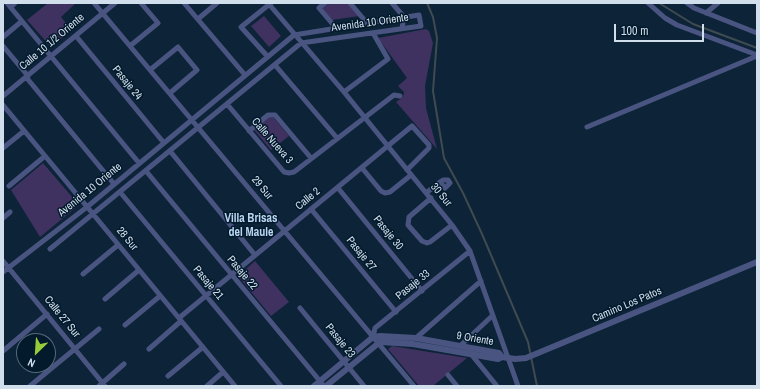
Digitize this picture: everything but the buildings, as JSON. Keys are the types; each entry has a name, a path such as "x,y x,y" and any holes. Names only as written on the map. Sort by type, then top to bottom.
{"street":[{"path":"15,3 9,5 139,163"},
{"name":"29 Sur","path":"94,3 414,386"},
{"name":"Calle 10 1/2 Oriente","path":"3,96 114,3"},
{"path":"130,46 158,23 141,3"},
{"path":"184,3 245,75"},
{"path":"198,19 217,3"},
{"path":"325,3 318,8 336,28"},
{"path":"350,3 367,23"},
{"path":"392,3 404,17 402,28"},
{"path":"648,3 665,18 677,25 757,55"},
{"path":"688,3 706,13 757,33"},
{"path":"706,13 718,3"},
{"path":"268,56 241,27 269,4"},
{"name":"30 Sur","path":"269,4 431,198 470,251 506,358 518,386"},
{"name":"Avenida 10 Oriente","path":"3,272 87,207 294,35 419,15 421,26 301,43 50,249"},
{"path":"3,37 22,21"},
{"path":"344,92 388,59 373,32"},
{"name":"Pasaje 24","path":"76,36 164,143"},
{"path":"3,46 114,184"},
{"path":"150,70 178,47 188,58 197,70 170,93"},
{"path":"587,127 757,55"},
{"path":"275,65 337,138"},
{"name":"Calle Nueva 3","path":"227,104 284,172 294,172 394,95 400,96"},
{"name":"28 Sur","path":"3,106 235,386"},
{"path":"249,131 268,115 275,116 312,158"},
{"name":"Calle 2","path":"149,349 206,296 412,126 429,148 407,170"},
{"path":"3,148 24,131"},
{"path":"170,151 256,256"},
{"path":"9,186 45,156"},
{"path":"362,168 381,191 385,193 390,192 411,175"},
{"name":"Pasaje 22","path":"146,171 323,384"},
{"path":"426,193 440,182"},
{"name":"Pasaje 30","path":"338,188 422,291"},
{"name":"Pasaje 21","path":"120,192 281,386"},
{"path":"431,198 408,217 408,225 422,241 427,243 452,225"},
{"name":"Pasaje 27","path":"312,209 396,312"},
{"path":"3,218 10,212"},
{"path":"83,274 118,245"},
{"name":"Pasaje 33","path":"373,337 375,328 470,251"},
{"name":"Calle 27 Sur","path":"3,262 75,348 102,385"},
{"name":"Camino Los Patos","path":"506,358 529,357 757,262"},
{"path":"105,299 139,270"},
{"path":"416,338 480,281"},
{"path":"125,325 160,296"},
{"name":"Pasaje 23","path":"300,308 364,386"},
{"path":"3,351 47,314"},
{"path":"460,346 492,316"},
{"path":"30,386 99,329"},
{"name":"9 Oriente","path":"373,337 392,336 416,338 499,353 506,358"},
{"path":"323,384 344,362 373,337"},
{"name":"9 Oriente","path":"378,343 392,342 471,354 498,360 506,358"},
{"path":"314,386 323,384 348,367 378,343"},
{"path":"168,376 203,347"},
{"path":"471,354 497,386"},
{"path":"102,385 124,364"},
{"path":"207,386 223,372"},
{"path":"448,375 457,386"}],"shaded area":[{"path":"48,3 76,3 61,17 72,30 51,47 27,20"},
{"path":"329,3 347,3 359,16 332,20 322,9"},
{"path":"264,16 281,36 269,47 251,26"},
{"path":"426,29 429,31 433,43 425,86 426,108 437,149 396,102 403,97 404,92 398,86 407,78 378,38"},
{"path":"269,117 274,118 289,136 271,150 254,130"},
{"path":"43,163 79,205 40,237 11,190"},
{"path":"255,261 289,302 271,316 238,276"},
{"path":"392,346 467,358 433,386 419,386 388,349"}],"waterway":[{"path":"427,3 433,17 437,38 433,91 444,158 463,193 482,234 528,342 537,386"},
{"path":"659,3 693,24 757,48"}],"district":[{"name":"Villa Brisas del Maule","path":"251,226"}]}
